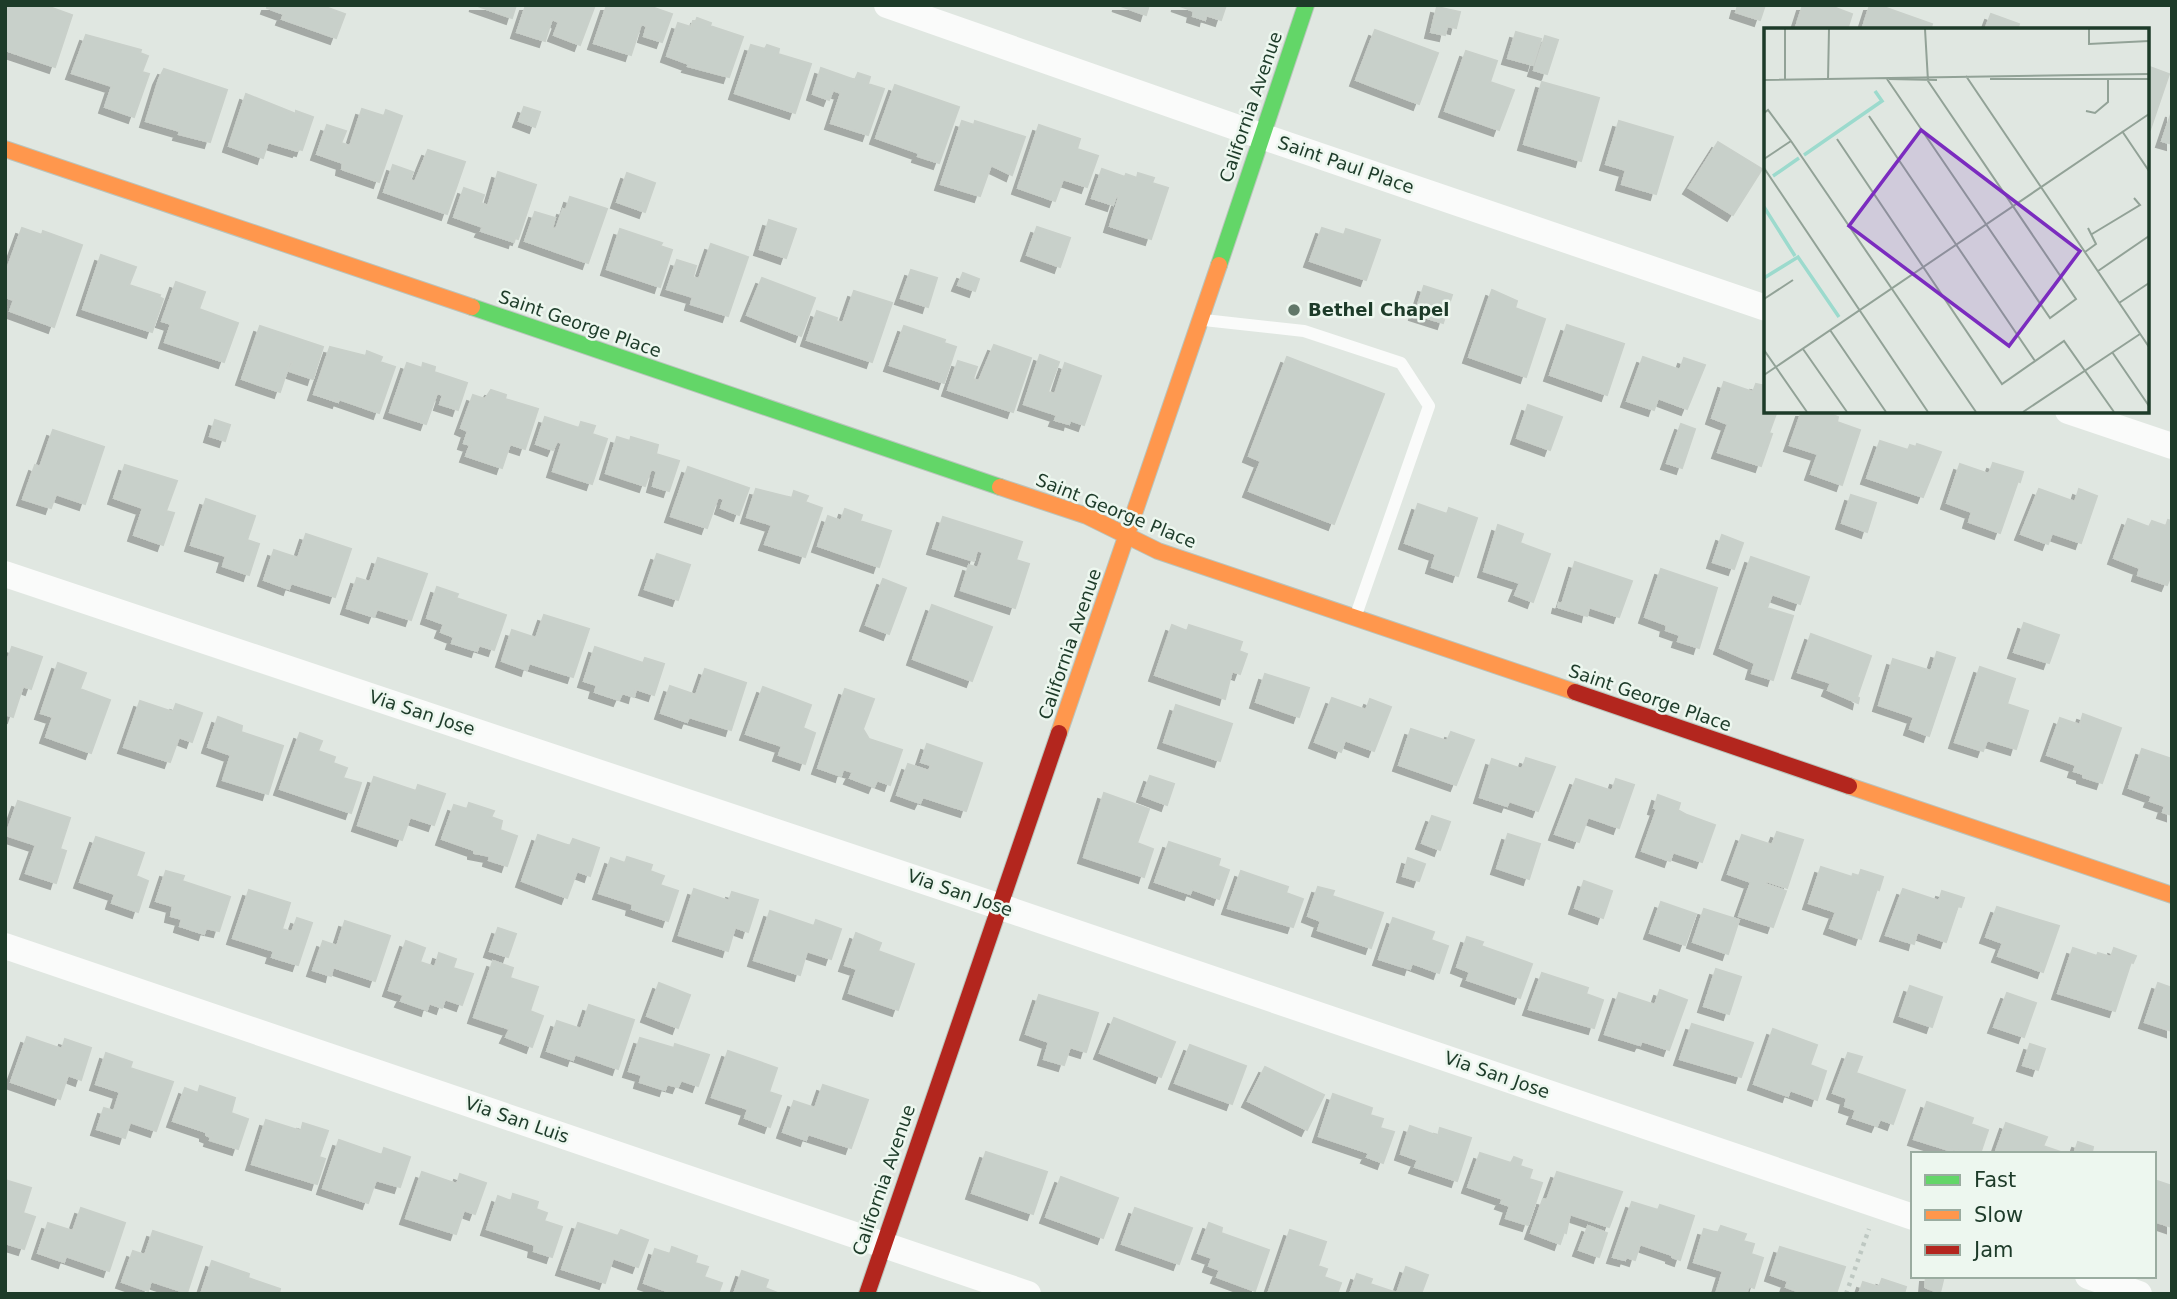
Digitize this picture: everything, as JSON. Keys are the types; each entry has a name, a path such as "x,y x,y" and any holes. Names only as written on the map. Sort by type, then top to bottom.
{"street":[{"name":"Saint Paul Place","path":"887,5 1764,307"},
{"name":"California Avenue","path":"867,1294 998,905 1128,536 1306,5"},
{"name":"Saint George Place","path":"5,149 1074,512 1158,551 2172,895"},
{"path":"2074,413 2172,446"},
{"name":"Via San Jose","path":"5,574 998,905 1911,1216"},
{"name":"Via San Luis","path":"5,946 1028,1294"},
{"path":"2094,1278 2140,1294"}],"lane":[{"path":"1200,319 1304,331 1401,363 1429,406 1355,618"}],"path":[{"path":"1846,1294 1877,1205"}],"building":[{"path":"5,5 44,5 72,15 55,67 5,50"},
{"path":"268,5 320,5 345,14 336,38 282,19 284,14 267,8"},
{"path":"475,5 516,5 512,18"},
{"path":"526,5 595,5 580,45 554,35 559,22 552,19 545,41 517,32"},
{"path":"607,5 646,5 672,14 662,42 644,36 647,26 641,24 631,55 594,43"},
{"path":"1118,5 1149,5 1146,15"},
{"path":"1177,5 1226,5 1221,20 1206,15 1205,20 1193,16 1194,11"},
{"path":"1738,5 1765,5 1760,20 1736,12"},
{"path":"1803,5 1828,5 1852,14 1848,28 1796,28"},
{"path":"1870,5 1878,5 1932,24 1931,28 1863,28"},
{"path":"1437,7 1460,12 1456,28 1447,26 1445,35 1431,32"},
{"path":"1991,14 2019,24 2018,28 1986,28"},
{"path":"697,18 711,23 710,26 743,37 729,77 688,66 689,64 667,56 678,23 691,27"},
{"path":"1375,30 1438,53 1419,104 1356,80"},
{"path":"1516,32 1541,39 1533,65 1508,58"},
{"path":"86,35 141,50 140,53 148,56 142,72 149,74 134,117 105,107 112,86 72,73"},
{"path":"1545,36 1558,40 1547,74 1534,70"},
{"path":"751,45 765,49 767,45 779,49 778,54 811,64 795,113 735,93"},
{"path":"1466,51 1497,61 1490,82 1514,90 1499,130 1445,111"},
{"path":"2149,67 2169,74 2149,130"},
{"path":"821,68 855,80 858,73 870,77 868,84 884,89 868,135 831,123 841,93 833,90 829,100 813,94"},
{"path":"164,69 227,90 210,142 146,121"},
{"path":"1542,82 1599,98 1581,161 1524,144"},
{"path":"895,85 959,107 939,163 876,138"},
{"path":"246,94 296,114 296,111 313,117 302,150 268,142 263,158 229,146"},
{"path":"524,107 540,112 535,127 519,121"},
{"path":"362,109 384,116 386,110 402,116 379,182 342,169 343,163 317,154 327,125 346,131 341,143 350,146"},
{"path":"2172,111 2172,144 2162,141"},
{"path":"962,121 974,125 975,121 1025,137 1012,175 991,165 980,196 941,184"},
{"path":"1619,121 1673,137 1656,194 1622,184 1626,170 1606,164"},
{"path":"1039,125 1080,139 1077,149 1098,156 1087,187 1063,179 1055,201 1018,188"},
{"path":"1718,142 1762,169 1733,215 1689,188"},
{"path":"428,150 465,162 447,214 384,192 393,165 413,172 410,180 415,182"},
{"path":"1102,169 1125,177 1126,174 1137,178 1138,173 1154,178 1152,183 1168,188 1151,239 1110,226 1119,197 1116,196 1113,205 1092,198"},
{"path":"498,172 536,185 518,239 515,238 514,242 481,231 483,227 454,217 464,188 484,195 481,203 488,206"},
{"path":"627,173 655,183 645,212 617,202"},
{"path":"570,197 607,209 588,263 525,241 535,212 555,218 552,228 556,229"},
{"path":"769,220 796,229 786,258 760,249"},
{"path":"1037,227 1070,238 1060,267 1027,255"},
{"path":"22,228 42,235 43,231 82,245 54,327 10,311 14,300 5,297 5,275"},
{"path":"1322,228 1344,235 1346,229 1380,240 1366,280 1310,261"},
{"path":"620,229 662,243 660,246 672,250 660,287 607,269"},
{"path":"711,244 748,257 728,316 691,304 693,297 667,289 677,260 696,266 693,277 699,279"},
{"path":"101,255 136,267 129,285 160,295 163,299 152,332 83,309"},
{"path":"911,270 937,278 928,307 901,298"},
{"path":"963,273 979,279 975,291 958,285"},
{"path":"762,278 815,298 801,336 747,315"},
{"path":"176,282 205,292 199,309 238,323 224,362 165,342 171,324 162,321"},
{"path":"1424,286 1452,295 1443,323 1415,314"},
{"path":"1492,290 1517,301 1515,308 1545,319 1526,377 1469,357"},
{"path":"854,291 892,303 872,362 807,340 817,311 843,323"},
{"path":"1567,325 1624,344 1607,395 1550,375"},
{"path":"260,326 323,347 313,379 289,371 290,362 280,392 242,379"},
{"path":"904,326 945,340 944,343 956,347 944,383 890,365"},
{"path":"994,345 1031,358 1013,412 948,390 958,361 977,367 973,379 979,381"},
{"path":"330,347 366,356 367,351 382,357 380,362 395,367 379,413 339,399 338,402 314,394"},
{"path":"1040,355 1059,362 1048,392 1055,394 1065,363 1101,376 1084,425 1070,420 1069,424 1055,420 1057,415 1024,404"},
{"path":"1287,357 1384,394 1334,524 1249,491 1261,461 1249,456"},
{"path":"1643,357 1680,370 1684,358 1705,365 1687,409 1658,398 1654,410 1627,401"},
{"path":"407,363 422,368 423,363 435,367 434,372 467,383 458,410 440,404 443,395 437,393 426,424 390,412"},
{"path":"1724,382 1753,392 1756,384 1764,386 1764,413 1776,413 1761,466 1718,452 1728,424 1712,418"},
{"path":"491,390 506,395 505,399 538,409 525,449 510,444 502,468 466,456 470,445 464,443 468,431 461,428 473,395 485,399"},
{"path":"1528,405 1562,417 1550,450 1517,438"},
{"path":"1801,413 1828,413 1838,417 1837,422 1860,430 1842,485 1811,474 1818,454 1790,445"},
{"path":"545,417 579,428 581,422 595,426 592,434 607,439 592,484 553,471 562,443 557,441 553,450 536,444"},
{"path":"215,420 230,425 225,441 210,436"},
{"path":"1681,424 1695,429 1682,468 1667,463"},
{"path":"53,430 104,447 85,504 56,494 51,508 23,499 35,465 40,467"},
{"path":"617,437 630,441 631,437 658,445 656,454 679,461 669,491 653,486 657,471 651,469 645,486 606,473"},
{"path":"1880,441 1908,450 1910,445 1916,447 1917,444 1941,452 1923,497 1867,478"},
{"path":"1993,463 2023,472 2000,533 1969,522 1972,512 1947,503 1960,464 1989,474"},
{"path":"125,465 177,481 166,511 174,513 163,545 134,535 143,508 114,498"},
{"path":"688,467 749,488 739,515 721,508 724,499 718,497 707,528 671,516"},
{"path":"756,489 792,498 794,491 808,496 805,502 822,508 805,557 765,544 772,525 747,517"},
{"path":"2039,489 2075,502 2079,489 2097,496 2081,543 2052,533 2048,544 2021,534"},
{"path":"1851,495 1876,503 1867,532 1842,523"},
{"path":"206,499 255,516 247,540 259,544 249,575 223,566 226,556 191,545"},
{"path":"1418,504 1447,514 1449,508 1477,518 1458,576 1432,567 1436,554 1405,543"},
{"path":"845,509 862,515 860,521 891,531 879,567 818,546 828,516 841,521"},
{"path":"943,517 1022,542 1016,560 1029,564 1015,608 961,590 969,565 978,568 983,552 977,550 974,561 933,548"},
{"path":"2128,519 2149,527 2152,521 2166,526 2168,520 2172,521 2172,573 2167,585 2138,575 2140,568 2114,558"},
{"path":"1498,525 1523,534 1520,543 1550,554 1533,602 1515,595 1520,583 1484,571"},
{"path":"306,534 351,549 335,597 291,583 289,589 264,580 274,550 298,558"},
{"path":"1722,535 1743,543 1734,569 1713,562"},
{"path":"657,554 690,565 678,600 645,589"},
{"path":"1751,557 1809,577 1800,604 1772,594 1767,608 1793,616 1773,680 1752,673 1755,663 1720,648"},
{"path":"378,558 427,574 411,620 377,609 374,617 347,608 357,578 370,582"},
{"path":"1575,562 1632,581 1619,617 1589,607 1587,616 1558,607 1559,603 1562,604"},
{"path":"1661,569 1717,588 1699,648 1678,641 1680,635 1666,630 1667,625 1645,617"},
{"path":"883,579 906,588 889,634 866,625"},
{"path":"437,587 458,594 456,598 506,615 494,650 479,645 477,651 452,643 454,637 441,632 444,624 427,618"},
{"path":"932,605 992,627 972,681 913,659"},
{"path":"544,615 589,629 573,677 529,663 527,670 502,661 512,630 536,638"},
{"path":"2024,623 2059,635 2049,663 2014,652"},
{"path":"1172,625 1187,631 1189,625 1242,642 1239,651 1247,654 1240,674 1232,671 1225,699 1155,675"},
{"path":"1811,634 1871,656 1857,697 1858,703 1828,690 1831,683 1798,672"},
{"path":"12,647 42,657 31,689 23,686 13,717 5,714 5,668"},
{"path":"595,647 643,663 645,658 664,664 654,695 636,689 634,697 622,693 619,700 595,692 597,685 584,681"},
{"path":"1937,652 1955,658 1929,736 1910,729 1914,717 1879,705 1893,659 1931,671"},
{"path":"58,663 86,673 80,689 110,700 91,753 46,737 53,717 41,713"},
{"path":"1980,667 2015,679 2007,704 2028,711 2016,749 1987,740 1983,751 1955,742"},
{"path":"705,669 746,683 731,730 689,717 687,722 661,713 670,686 696,695"},
{"path":"1265,674 1309,688 1299,717 1256,702"},
{"path":"763,687 811,705 803,728 815,733 805,764 779,755 782,746 746,734"},
{"path":"845,689 874,699 863,729 869,739 902,750 890,785 877,780 874,787 850,778 853,772 843,769 841,776 818,768"},
{"path":"1332,698 1366,710 1370,699 1391,707 1374,751 1345,740 1341,752 1315,742"},
{"path":"140,701 173,712 176,704 202,713 192,742 179,737 170,762 124,747"},
{"path":"1176,705 1232,724 1220,761 1164,742"},
{"path":"2083,714 2121,728 2102,783 2074,771 2076,765 2047,755 2060,718 2080,725"},
{"path":"218,717 242,726 241,732 283,746 268,794 223,780 231,755 208,747"},
{"path":"1411,729 1447,741 1451,732 1474,740 1456,785 1399,765"},
{"path":"300,733 322,741 318,751 335,757 333,763 347,768 343,778 361,783 351,813 280,789"},
{"path":"927,744 982,763 966,811 923,797 920,803 897,795 908,764 929,771 931,765 921,762"},
{"path":"2142,749 2172,759 2172,815 2163,812 2165,806 2150,801 2152,796 2129,788"},
{"path":"1526,758 1555,767 1538,811 1509,801 1507,806 1480,797 1492,759 1522,769"},
{"path":"1150,776 1174,784 1167,805 1143,796"},
{"path":"374,777 416,791 418,785 445,794 434,825 410,817 402,840 358,825"},
{"path":"1576,779 1612,791 1616,779 1634,785 1619,828 1588,817 1579,842 1555,834"},
{"path":"1104,793 1149,809 1137,843 1153,849 1144,877 1084,857"},
{"path":"1658,795 1680,803 1678,810 1687,815 1715,825 1702,862 1673,852 1670,861 1642,851 1657,809 1654,808"},
{"path":"18,801 70,818 60,849 66,851 56,883 26,873 36,845 6,835"},
{"path":"469,803 494,811 491,817 502,821 500,830 517,836 507,866 489,860 490,856 474,853 474,850 442,839 454,805 467,809"},
{"path":"1432,816 1450,822 1440,850 1422,843"},
{"path":"1777,832 1803,840 1787,888 1766,881 1765,884 1786,891 1773,927 1739,916 1751,882 1728,874 1742,835 1772,845"},
{"path":"1508,834 1540,844 1529,879 1497,868"},
{"path":"538,835 570,846 573,839 599,848 590,876 577,871 567,898 522,881"},
{"path":"96,837 144,853 136,876 148,881 138,912 112,903 115,894 80,882"},
{"path":"1169,842 1220,859 1218,866 1229,870 1219,899 1192,889 1190,894 1155,882"},
{"path":"627,857 652,865 650,871 664,876 660,885 678,891 668,921 632,909 633,904 599,893 611,858 625,863"},
{"path":"1408,858 1425,864 1419,881 1403,876"},
{"path":"1821,867 1852,877 1853,874 1859,876 1861,870 1883,877 1861,939 1830,928 1836,912 1809,903"},
{"path":"166,871 184,876 182,881 230,897 219,931 206,928 204,934 180,926 182,919 171,916 173,906 156,901"},
{"path":"1241,871 1288,887 1286,893 1303,899 1293,927 1228,908"},
{"path":"1584,881 1612,891 1603,918 1575,908"},
{"path":"1318,887 1334,891 1332,896 1383,913 1371,948 1318,930 1321,921 1308,916"},
{"path":"694,889 729,901 732,892 758,900 748,932 735,927 728,951 679,935"},
{"path":"1903,889 1939,901 1942,891 1964,898 1961,907 1958,906 1946,942 1917,932 1914,944 1886,935"},
{"path":"249,890 290,903 282,929 292,932 297,918 312,923 298,965 272,957 274,951 233,938"},
{"path":"1661,902 1696,914 1685,945 1650,933"},
{"path":"1997,907 2059,926 2043,972 1998,956 2003,943 1986,937"},
{"path":"1704,909 1739,920 1728,954 1693,942"},
{"path":"770,911 814,926 816,920 841,929 831,959 807,951 800,975 754,960"},
{"path":"1393,918 1434,932 1431,940 1448,946 1439,973 1412,963 1410,969 1379,959"},
{"path":"345,921 390,936 375,981 333,967 331,976 313,970 323,941 337,946"},
{"path":"498,928 516,934 508,957 490,951"},
{"path":"856,933 881,943 878,951 914,964 898,1010 849,993 857,969 845,965"},
{"path":"1467,937 1483,942 1481,946 1532,964 1520,998 1467,980 1470,972 1457,967"},
{"path":"406,941 425,948 420,962 435,967 439,953 456,959 453,968 473,974 462,1005 445,999 442,1008 429,1003 427,1010 401,1001 404,995 389,990"},
{"path":"2073,948 2097,956 2098,953 2111,957 2114,948 2136,956 2133,963 2131,962 2115,1011 2058,993"},
{"path":"493,961 513,968 510,978 538,987 530,1011 543,1016 532,1047 506,1037 510,1029 474,1017"},
{"path":"1716,969 1741,977 1729,1014 1704,1006"},
{"path":"1542,973 1588,988 1586,994 1603,1000 1594,1028 1529,1009"},
{"path":"659,983 690,995 678,1028 647,1016"},
{"path":"2158,983 2172,988 2172,1031 2145,1022"},
{"path":"1910,986 1942,997 1932,1027 1900,1016"},
{"path":"1660,990 1687,1000 1669,1050 1642,1041 1640,1045 1605,1034 1619,993 1655,1005"},
{"path":"2007,993 2036,1003 2024,1037 1994,1027"},
{"path":"1039,995 1098,1013 1086,1052 1070,1047 1064,1065 1044,1059 1049,1042 1026,1034"},
{"path":"589,1005 634,1020 618,1069 575,1054 573,1060 547,1051 557,1021 581,1029"},
{"path":"1114,1018 1175,1042 1161,1077 1100,1053"},
{"path":"1692,1024 1753,1043 1741,1077 1680,1059"},
{"path":"1773,1029 1817,1045 1810,1065 1826,1071 1817,1100 1790,1090 1788,1096 1754,1084"},
{"path":"27,1037 62,1049 65,1039 91,1048 81,1080 68,1075 60,1099 11,1082"},
{"path":"640,1038 674,1048 675,1044 709,1055 698,1086 681,1080 678,1087 667,1084 665,1090 640,1082 642,1075 629,1071"},
{"path":"2030,1044 2045,1049 2038,1070 2023,1065"},
{"path":"1190,1045 1246,1066 1232,1104 1175,1083"},
{"path":"728,1051 777,1068 769,1092 781,1096 770,1127 745,1118 748,1109 712,1097"},
{"path":"106,1053 132,1062 130,1068 173,1082 156,1131 130,1122 125,1138 97,1129 104,1108 114,1111 120,1092 96,1084"},
{"path":"1848,1053 1862,1057 1856,1073 1905,1090 1893,1124 1880,1119 1877,1126 1853,1118 1856,1110 1845,1106 1847,1098 1833,1093"},
{"path":"1265,1067 1324,1095 1307,1130 1248,1101"},
{"path":"823,1085 868,1100 851,1148 808,1134 806,1140 783,1132 794,1101 815,1108"},
{"path":"200,1086 235,1098 231,1113 248,1119 238,1149 210,1140 211,1137 206,1135 206,1132 173,1121 185,1088 198,1093"},
{"path":"1333,1094 1372,1108 1370,1115 1383,1119 1380,1128 1394,1132 1383,1163 1367,1157 1369,1153 1319,1136"},
{"path":"1927,1102 1973,1118 1971,1124 1988,1130 1981,1152 1952,1151 1914,1139"},
{"path":"266,1120 301,1131 303,1123 328,1131 319,1157 325,1159 317,1184 252,1164"},
{"path":"2006,1123 2047,1137 2043,1146 2061,1152 1996,1152"},
{"path":"1410,1126 1438,1136 1440,1128 1471,1138 1457,1181 1415,1167 1418,1160 1401,1154"},
{"path":"339,1140 382,1155 384,1148 410,1157 400,1187 376,1180 368,1203 323,1188"},
{"path":"2078,1142 2093,1147 2092,1152 2075,1152"},
{"path":"986,1152 1047,1172 1033,1214 972,1193"},
{"path":"1480,1153 1511,1163 1514,1157 1522,1160 1520,1166 1532,1170 1529,1179 1542,1183 1528,1225 1506,1218 1510,1206 1501,1203 1503,1199 1468,1187"},
{"path":"422,1172 457,1184 460,1174 486,1183 475,1214 464,1210 456,1234 406,1218"},
{"path":"1557,1172 1622,1192 1609,1227 1570,1214 1566,1233 1564,1232 1560,1244 1531,1233 1543,1199 1547,1200"},
{"path":"1061,1177 1118,1198 1103,1238 1046,1217"},
{"path":"5,1180 31,1188 23,1213 35,1217 24,1249 5,1243"},
{"path":"2156,1181 2172,1186 2172,1227 2156,1222"},
{"path":"513,1194 538,1202 536,1209 547,1213 544,1221 562,1227 552,1257 534,1251 535,1245 487,1229 498,1196 511,1201"},
{"path":"1632,1202 1658,1210 1660,1205 1694,1216 1680,1260 1640,1244 1635,1260 1613,1257"},
{"path":"81,1208 125,1223 109,1271 66,1256 64,1262 38,1253 48,1223 73,1231"},
{"path":"1135,1208 1192,1228 1179,1264 1122,1244"},
{"path":"578,1223 618,1236 621,1230 648,1240 638,1267 613,1258 605,1283 562,1269"},
{"path":"1209,1223 1222,1228 1221,1233 1269,1250 1255,1291 1217,1277 1220,1270 1209,1266 1212,1258 1198,1253"},
{"path":"1588,1226 1607,1233 1599,1257 1579,1250"},
{"path":"1721,1226 1746,1234 1743,1241 1754,1244 1751,1254 1763,1258 1754,1288 1749,1286 1746,1294 1716,1294 1723,1271 1694,1262 1704,1229 1718,1233"},
{"path":"1290,1230 1326,1242 1318,1266 1327,1269 1324,1277 1341,1283 1337,1294 1268,1294"},
{"path":"153,1231 202,1247 187,1293 151,1281 148,1291 122,1282 133,1251 145,1255"},
{"path":"672,1247 697,1256 695,1263 708,1267 704,1277 722,1283 718,1294 675,1294 644,1283 655,1249 670,1254"},
{"path":"1780,1247 1845,1267 1836,1294 1805,1294 1786,1287 1788,1281 1771,1275"},
{"path":"212,1261 280,1289 279,1294 211,1294 202,1291"},
{"path":"1406,1267 1428,1275 1421,1294 1350,1294 1357,1274 1372,1279 1370,1284 1397,1293"},
{"path":"742,1271 768,1280 765,1288 780,1294 734,1294"},
{"path":"1926,1278 1944,1278 1940,1293 1925,1287"},
{"path":"1882,1279 1906,1287 1904,1294 1859,1294 1863,1282 1879,1287"}],"traffic: fast":[{"path":"1219,265 1306,5"},
{"path":"472,307 1000,487"}],"traffic: slow":[{"path":"5,149 472,307"},
{"path":"1059,733 1219,265"},
{"path":"1000,487 1087,516 1158,551 1575,692"},
{"path":"1849,786 2172,895"}],"traffic: jam":[{"path":"1575,692 1849,786"},
{"path":"867,1294 1059,733"}],"place":[{"name":"Bethel Chapel","path":"1294,310"}]}
